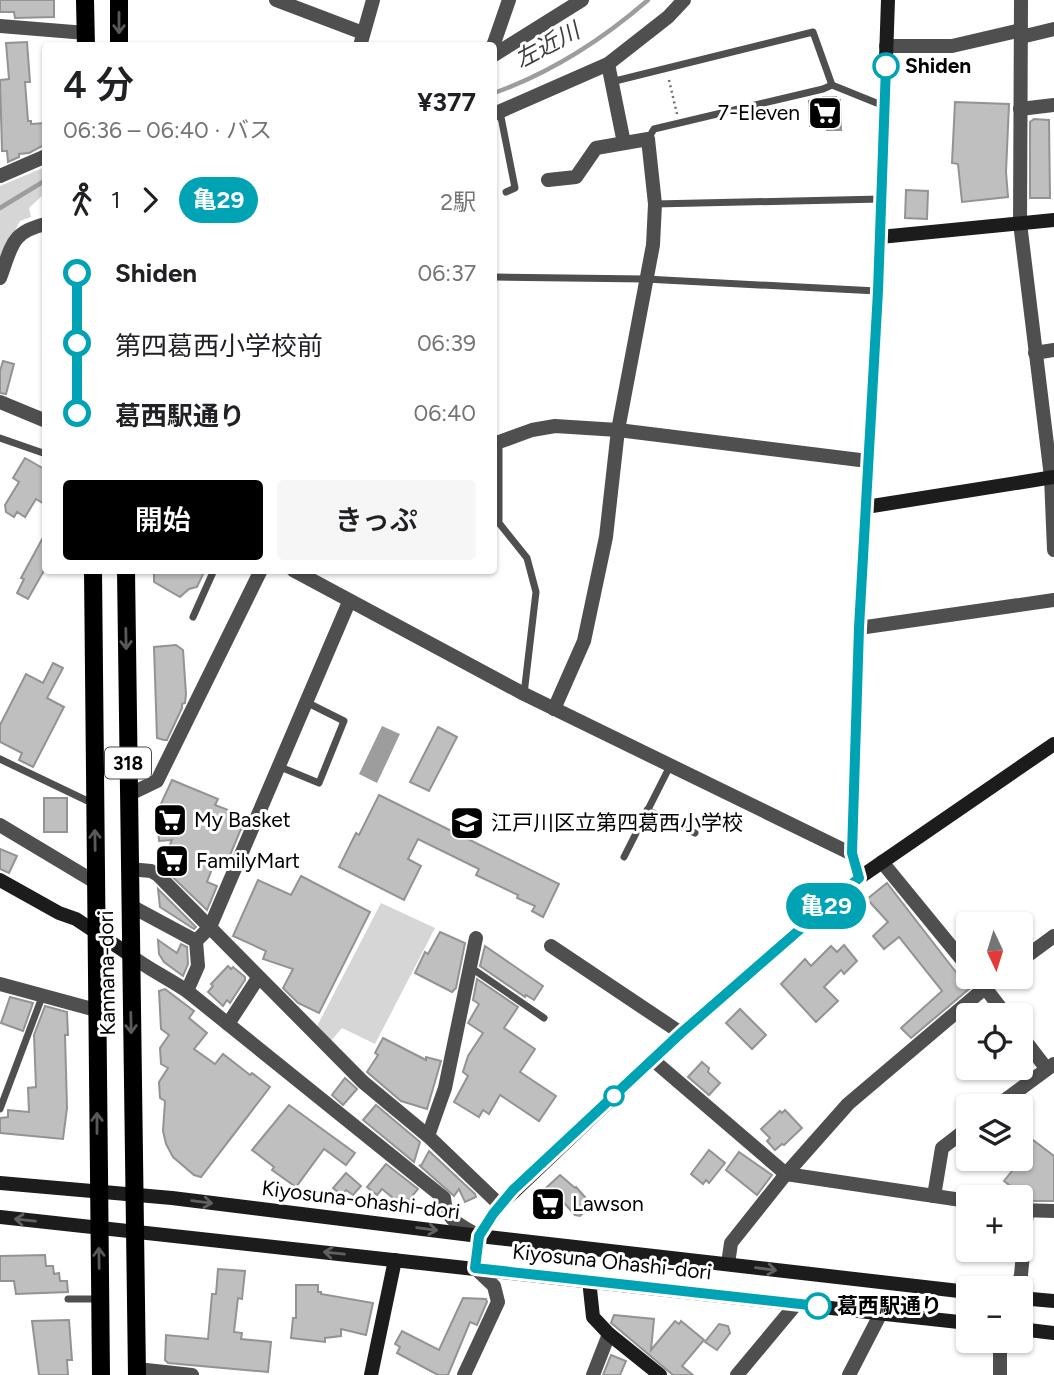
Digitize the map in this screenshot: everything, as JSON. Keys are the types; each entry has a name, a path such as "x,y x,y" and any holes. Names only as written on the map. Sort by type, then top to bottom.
{"main road":[{"path":"85,0 86,39"},
{"path":"119,0 119,42"},
{"name":"Kannana-dori","path":"93,574 101,1375"},
{"name":"Kannana-dori","path":"125,574 137,1372"}],"street":[{"path":"276,0 362,39 373,0"},
{"path":"494,42 509,0"},
{"path":"497,53 582,0"},
{"path":"497,113 608,64 668,17 684,0"},
{"path":"859,878 852,853 859,628 878,291 888,0"},
{"path":"1021,0 1020,223 1052,477 1054,550"},
{"path":"0,26 86,39"},
{"path":"886,46 953,46 1054,29"},
{"path":"608,64 624,143"},
{"path":"1020,109 1054,104"},
{"path":"548,180 576,177 596,148 648,139 655,204 653,245 618,430 606,537 584,641 554,709"},
{"path":"0,176 42,158"},
{"path":"880,237 1054,220"},
{"path":"0,278 14,241 26,228 42,225"},
{"path":"1035,353 1054,350"},
{"path":"0,402 42,419"},
{"path":"497,442 532,430 555,426 618,430 868,461"},
{"path":"866,506 1052,477"},
{"path":"128,795 157,781 259,574"},
{"path":"315,576 349,602 524,694 852,853"},
{"path":"859,628 1054,600"},
{"path":"187,991 198,966 196,942 210,927 349,602"},
{"path":"464,1375 498,1302 494,1286 475,1268 479,1236 500,1205 681,1033 859,878 1054,744"},
{"path":"0,825 95,882"},
{"path":"882,862 956,952"},
{"path":"129,869 151,871 158,875 363,1082 428,1136 500,1205"},
{"path":"0,880 59,913 76,919 152,971 165,975 187,991 444,1198 445,1211 453,1221 479,1236"},
{"path":"129,905 196,942"},
{"path":"1033,951 1054,936"},
{"path":"428,1136 445,1088 476,938"},
{"path":"551,946 681,1033"},
{"path":"228,1024 258,978"},
{"path":"0,984 96,1010"},
{"path":"728,1264 731,1243 786,1174 848,1104 972,989"},
{"path":"986,989 997,1003"},
{"path":"1013,1094 1050,1066 1033,1048"},
{"path":"653,1060 786,1174 956,1199"},
{"path":"934,1196 942,1148 956,1137"},
{"name":"Kiyosuna-ohashi-dori","path":"0,1183 134,1194 956,1291"},
{"path":"1033,1210 1054,1211"},
{"name":"Kiyosuna Ohashi-dori","path":"0,1217 956,1322"},
{"path":"371,1375 395,1260"},
{"path":"589,1280 593,1317 609,1334 660,1375"},
{"path":"1033,1299 1054,1301"},
{"path":"737,1375 797,1303"},
{"path":"849,1375 881,1313"},
{"path":"1033,1331 1054,1333"},
{"path":"593,1375 609,1334"},
{"path":"1000,1353 1000,1375"},
{"path":"137,1372 192,1375"}],"lane":[{"path":"611,82 813,32 832,85"},
{"path":"648,139 654,129 832,85 885,106"},
{"path":"497,113 515,188 506,192"},
{"path":"655,204 881,199"},
{"path":"497,277 645,279 878,291"},
{"path":"0,438 42,453"},
{"path":"497,469 499,523 527,558 536,592 524,694"},
{"path":"193,617 212,574"},
{"path":"278,766 319,783 344,721 305,702"},
{"path":"0,759 94,804"},
{"path":"624,857 670,765"},
{"path":"647,810 695,833"},
{"path":"470,967 544,1018"},
{"path":"0,1109 43,997"},
{"path":"68,1299 100,1299"}],"path":[{"path":"667,70 680,123"}],"shaded area":[{"path":"42,168 42,196 29,208 31,217 20,221 0,260 0,186"},
{"path":"382,726 400,734 377,783 359,774"},
{"path":"381,903 435,928 375,1044 342,1028 329,1043 315,1030"}],"building":[{"path":"0,0 54,0 54,17 15,18 14,12 0,12"},
{"path":"27,42 30,82 25,82 28,121 31,121 31,124 42,123 42,146 29,153 19,154 19,157 8,162 7,151 2,151 0,80 9,79 6,43"},
{"name":"7-Eleven","path":"823,97 836,97 836,100 840,100 841,130 827,130 827,126 810,126 809,101 823,101"},
{"path":"955,102 1009,104 1006,172 1008,197 962,202 958,164 952,163"},
{"path":"1034,119 1049,120 1050,198 1030,198 1030,122"},
{"path":"906,190 928,191 927,219 905,218"},
{"path":"3,361 14,364 6,394 0,393"},
{"path":"25,458 42,468 42,503 36,499 25,517 17,512 14,517 6,512 5,505 19,482 13,478"},
{"path":"42,539 42,574 28,599 17,593 24,579 21,578"},
{"path":"154,574 203,574 197,587 189,589 180,597 154,582"},
{"path":"176,645 183,650 185,703 182,704 167,740 164,740 157,738 154,647"},
{"path":"53,663 63,668 47,698 64,707 33,767 19,760 22,753 0,742 0,725 26,674 43,683"},
{"path":"438,727 457,737 429,791 410,782"},
{"path":"172,780 218,799 215,805 246,817 228,860 217,856 207,882 217,886 207,910 161,866 172,840 159,841 157,806 160,806"},
{"path":"379,795 559,884 543,917 532,911 535,906 517,898 518,895 476,875 479,869 418,839 408,859 421,866 404,900 339,867"},
{"path":"44,798 67,798 67,832 44,832"},
{"path":"0,849 17,856 9,873 0,869"},
{"path":"301,876 370,912 319,1013 298,1003 283,988 293,969 263,959 266,951 233,936 258,880 291,895"},
{"path":"887,883 956,972 956,989 969,989 911,1038 901,1028 942,991 899,937 884,949 873,936 888,922 867,899"},
{"path":"158,889 196,927 194,929 160,907"},
{"path":"440,932 465,943 456,988 452,992 415,973 425,952 428,954"},
{"path":"158,940 177,953 181,944 187,947 188,964 183,976 164,962 159,954"},
{"path":"844,945 857,961 844,974 841,970 824,987 838,1001 816,1022 781,984 805,959 811,966 831,946 837,952"},
{"path":"485,946 543,986 534,1000 526,995 525,997 480,966"},
{"path":"228,966 231,969 233,967 245,980 230,1003 227,1000 223,1006 208,992 213,986 211,984"},
{"path":"477,979 518,1007 504,1028 535,1049 520,1072 556,1096 539,1121 500,1095 489,1114 483,1110 479,1117 454,1102 468,1076 463,1072 468,1056 483,1033 468,1023 479,1004 473,1000"},
{"path":"165,989 194,1011 189,1018 207,1033 194,1049 215,1064 223,1054 270,1087 201,1177 194,1175 173,1157 163,1131 165,1101 160,1098 159,1082 168,1068 161,1064 160,1048 169,1035 161,1029 159,991"},
{"path":"10,997 33,1003 23,1031 1,1023"},
{"path":"45,1006 67,1012 67,1108 63,1139 0,1133 0,1118 8,1117 8,1110 29,1112 28,1088 36,1087 34,1035"},
{"path":"740,1009 766,1035 752,1049 726,1023"},
{"path":"383,1038 426,1060 426,1057 441,1061 427,1109 401,1101 367,1072 378,1055 375,1053"},
{"path":"702,1062 720,1083 709,1095 688,1077"},
{"path":"345,1078 357,1089 343,1105 332,1095"},
{"path":"289,1105 355,1153 346,1165 324,1149 296,1187 272,1170 274,1167 252,1150"},
{"path":"376,1105 420,1142 414,1162 363,1120"},
{"path":"785,1110 802,1128 775,1150 767,1141 770,1138 761,1129 780,1111 782,1113"},
{"path":"1033,1140 1054,1156 1054,1201 1033,1201 1033,1185 1009,1185 1004,1181 1012,1171 1033,1171"},
{"path":"709,1150 725,1163 709,1183 706,1180 703,1184 691,1174"},
{"path":"429,1151 476,1197 465,1202 459,1189 454,1196 419,1165 421,1166"},
{"path":"739,1152 772,1175 757,1195 726,1170"},
{"path":"386,1164 418,1189 409,1200 393,1198 382,1189 377,1195 367,1187"},
{"path":"346,1173 361,1186 353,1195 346,1190 342,1195 333,1188"},
{"path":"560,1175 576,1187 592,1205 580,1216 575,1215 564,1203 548,1218 534,1202"},
{"path":"45,1255 46,1266 53,1266 54,1274 59,1273 60,1281 67,1281 68,1292 16,1294 14,1281 0,1281 0,1256"},
{"path":"218,1269 245,1271 234,1332 242,1333 241,1339 271,1342 268,1372 168,1363 165,1360 166,1335 208,1339 212,1294 216,1294"},
{"path":"296,1285 318,1285 318,1292 321,1294 373,1303 366,1335 341,1329 341,1336 325,1338 325,1342 291,1338 293,1318 296,1318"},
{"path":"463,1298 486,1299 487,1302 477,1325 470,1322 448,1375 438,1375 397,1353 400,1347 395,1344 402,1331 439,1350"},
{"path":"614,1315 654,1319 651,1350 675,1321 679,1324 681,1321 704,1340 682,1366 693,1375 673,1375 611,1323"},
{"path":"69,1320 72,1360 67,1360 68,1375 39,1375 32,1321"},
{"path":"719,1324 728,1326 730,1333 717,1350 705,1342"},
{"path":"611,1355 626,1361 620,1375 603,1375"}],"waterway":[{"name":"左近川","path":"497,92 535,76 575,54 648,0"},
{"name":"左近川","path":"0,208 42,182"}],"bus line":[{"name":"亀29","path":"818,1306 475,1268 479,1236 513,1190 681,1033 859,878 852,853 859,628 878,291 886,66"}],"place":[{"name":"Shiden","path":"886,66"},
{"name":"7-Eleven","path":"825,113"},
{"name":"My Basket","path":"170,820"},
{"name":"江戸川区立第四葛西小学校","path":"467,823"},
{"name":"FamilyMart","path":"172,861"},
{"name":"Lawson","path":"548,1204"},
{"name":"葛西駅通り","path":"818,1306"}]}
